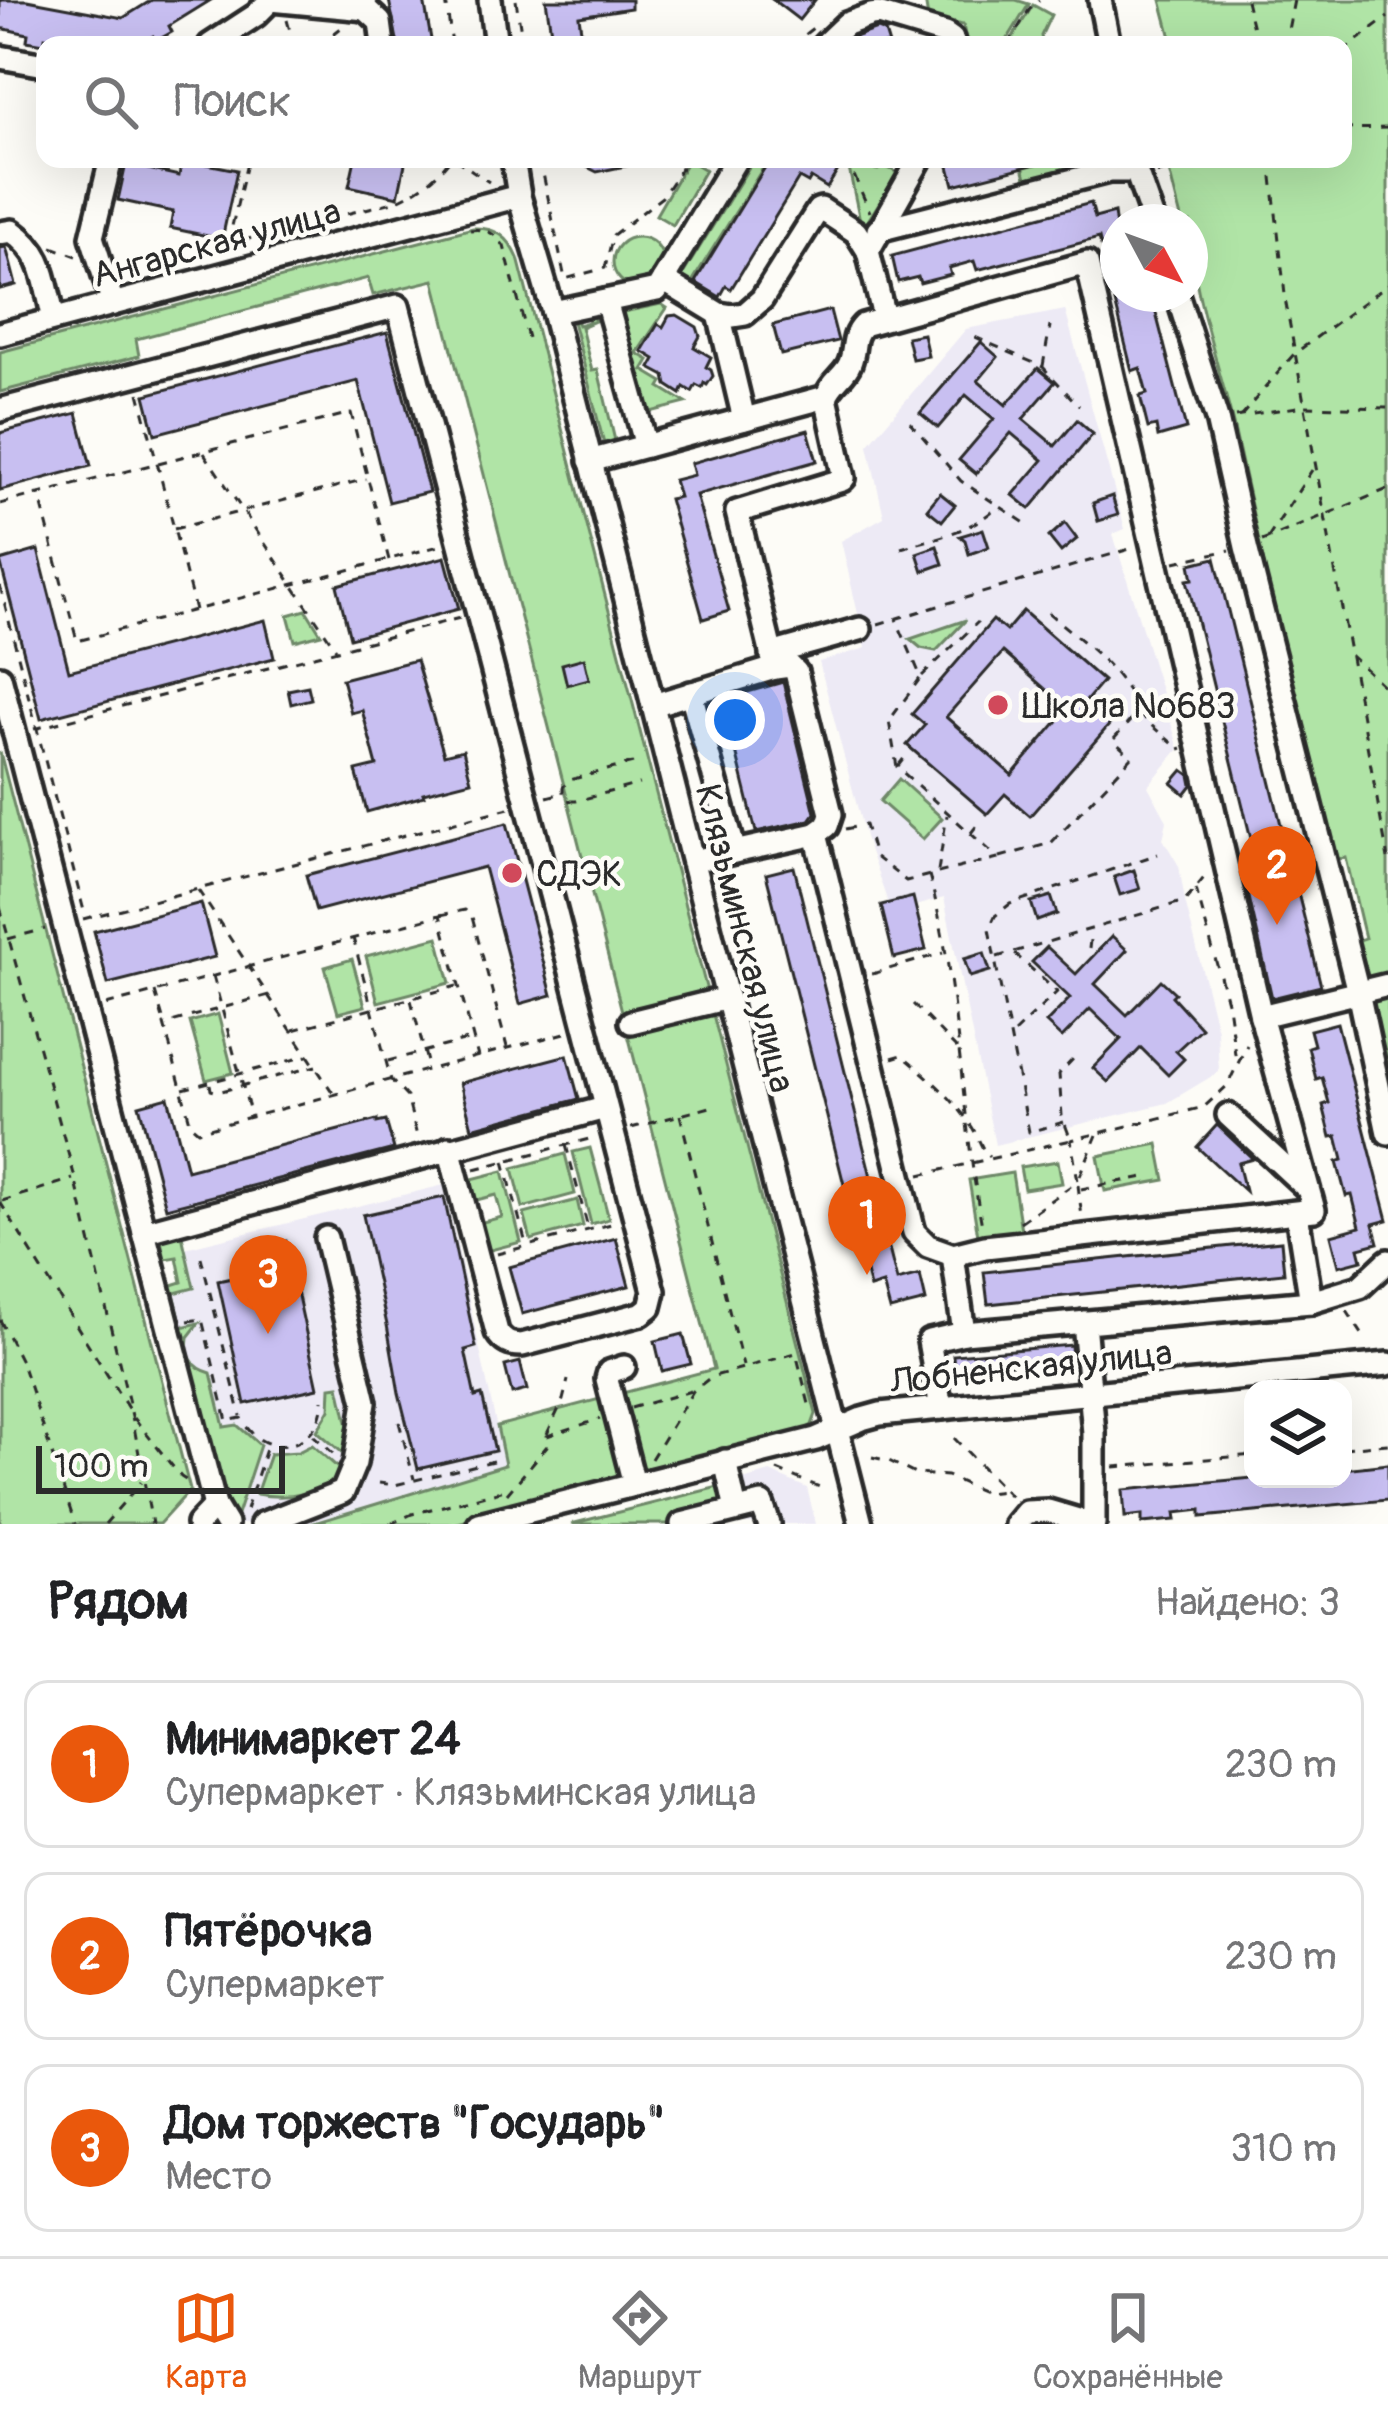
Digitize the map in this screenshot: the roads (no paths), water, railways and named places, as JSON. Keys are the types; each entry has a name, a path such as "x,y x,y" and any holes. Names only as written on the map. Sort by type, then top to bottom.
{"street":[{"path":"224,36 271,0 365,5 380,22 381,36"},
{"path":"490,0 495,36"},
{"path":"1100,0 1107,36"},
{"path":"833,36 846,24 878,14 948,36"},
{"path":"0,57 36,63"},
{"path":"109,168 92,237 113,304"},
{"name":"Клязьминская улица","path":"514,168 861,1524"},
{"path":"553,313 656,290 731,168"},
{"path":"868,251 915,168"},
{"path":"878,230 1108,171 1136,169 1148,204"},
{"name":"Ангарская улица","path":"0,334 519,196"},
{"path":"663,280 719,314 739,316 757,306 818,210 856,232 868,251 884,317"},
{"path":"6,232 30,244 37,255 54,319"},
{"path":"773,661 737,512 844,478 826,397 850,362 858,328 1087,263 1261,1016 1314,1210 986,1247 953,1255 928,1246 914,1232 816,834"},
{"path":"606,301 644,440"},
{"path":"0,410 398,306 654,1291 650,1306 641,1314 522,1345 501,1338 449,1148"},
{"path":"1183,312 1257,543 1388,1133"},
{"path":"719,314 745,419"},
{"path":"590,461 644,440 713,428 826,397"},
{"path":"653,705 860,629"},
{"path":"694,861 816,834 827,826 831,814 796,671 773,661"},
{"path":"0,676 144,1232 230,1511"},
{"path":"691,693 735,852"},
{"path":"1261,1016 1388,985"},
{"path":"631,1022 728,998"},
{"path":"144,1232 605,1108"},
{"path":"1228,1115 1308,1189"},
{"path":"1297,1214 1312,1302"},
{"path":"198,1524 230,1511 343,1492 352,1470 364,1402 326,1238"},
{"path":"953,1255 964,1333"},
{"path":"941,1408 929,1341 964,1333 1312,1302 1360,1287 1388,1262"},
{"path":"1021,1518 1048,1511 1093,1524 1091,1393 1084,1322"},
{"name":"Лобненская улица","path":"479,1524 816,1439 880,1414 1388,1364"},
{"path":"624,1367 609,1372 607,1379 634,1484"},
{"path":"725,1461 736,1510"},
{"path":"682,1524 762,1504 769,1524"}],"place":[{"name":"Школа №683","path":"998,705"},
{"name":"СДЭК","path":"512,873"},
{"name":"Пятёрочка","path":"1277,925"},
{"name":"Минимаркет 24","path":"867,1275"},
{"name":"Дом торжеств \"Государь\"","path":"268,1334"}]}
